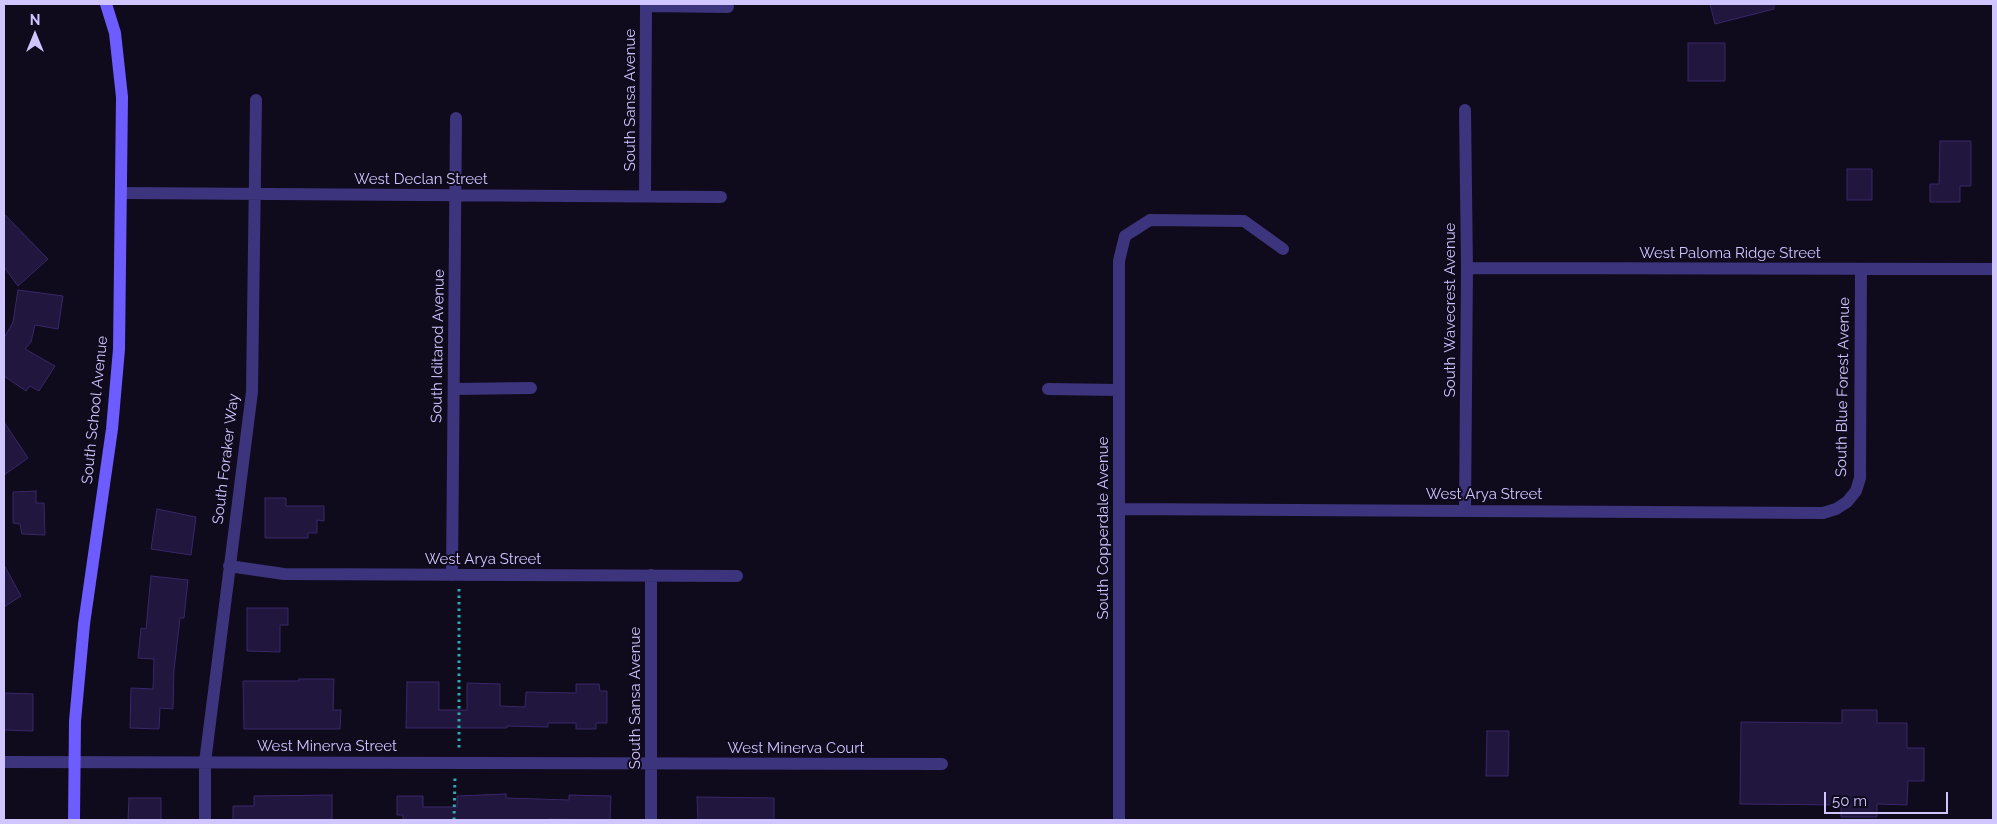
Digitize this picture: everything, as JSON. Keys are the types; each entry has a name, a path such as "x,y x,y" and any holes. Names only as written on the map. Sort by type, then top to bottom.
{"street":[{"name":"South School Avenue","path":"74,820 75,721 84,624 112,429 119,349 122,97 115,33 106,4"},
{"path":"646,5 728,7"},
{"name":"South Sansa Avenue","path":"645,196 646,5"},
{"name":"South Foraker Way","path":"205,820 205,762 252,392 256,100"},
{"name":"South Wavecrest Avenue","path":"1465,110 1467,268 1465,510"},
{"name":"South Iditarod Avenue","path":"452,574 456,118"},
{"name":"West Declan Street","path":"121,193 721,197"},
{"name":"South Copperdale Avenue","path":"1119,820 1119,261 1125,236 1150,220 1244,221 1283,249"},
{"name":"West Paloma Ridge Street","path":"1467,268 1993,269"},
{"name":"South Blue Forest Avenue","path":"1847,502 1856,491 1860,478 1861,269"},
{"path":"454,389 531,388"},
{"path":"1048,389 1119,390"},
{"name":"West Arya Street","path":"1119,509 1823,513 1836,509 1847,502"},
{"name":"West Arya Street","path":"229,566 284,574 737,576"},
{"name":"South Sansa Avenue","path":"651,575 651,820"},
{"name":"West Minerva Street","path":"4,762 651,763"},
{"name":"West Minerva Court","path":"651,763 942,764"}],"path":[{"path":"454,820 454,778 459,763 458,589"}],"building":[{"path":"1710,4 1774,4 1774,9 1715,24"},
{"path":"1688,43 1725,43 1725,81 1688,81"},
{"path":"1940,141 1971,141 1971,186 1960,186 1960,202 1930,202 1930,184 1939,184"},
{"path":"1847,169 1872,169 1872,200 1847,200"},
{"path":"4,214 48,259 18,286 4,267"},
{"path":"18,290 63,296 58,329 35,325 31,342 25,349 55,366 39,391 30,386 26,391 4,376 4,338 13,322"},
{"path":"4,422 28,458 4,475"},
{"path":"36,491 36,503 44,503 45,535 22,534 20,524 13,523 13,492"},
{"path":"265,498 286,498 286,506 324,506 324,521 317,520 317,533 308,533 308,538 265,538"},
{"path":"157,509 196,517 191,555 151,549"},
{"path":"4,565 21,596 4,607"},
{"path":"151,576 188,580 184,618 180,618 174,670 173,709 160,708 159,729 130,728 131,688 153,689 154,659 138,658 141,628 146,629"},
{"path":"247,608 288,608 288,625 280,625 280,652 247,651"},
{"path":"299,679 334,679 333,710 341,710 340,729 244,729 243,681 299,681"},
{"path":"407,682 439,682 439,710 467,710 467,683 500,684 500,706 525,707 526,692 576,693 576,684 599,684 600,691 607,691 607,723 596,723 596,729 576,729 576,723 548,723 548,727 406,728"},
{"path":"4,693 33,694 33,731 4,730"},
{"path":"1842,710 1877,710 1877,723 1907,723 1907,748 1924,748 1924,781 1908,781 1907,805 1877,804 1877,817 1841,817 1841,805 1740,804 1741,722 1842,723"},
{"path":"1487,731 1509,731 1508,776 1486,776"},
{"path":"506,794 506,798 569,800 569,795 611,796 610,820 403,820 403,815 397,815 397,796 423,796 423,807 457,807 457,796"},
{"path":"332,795 332,820 233,820 233,806 254,806 254,796"},
{"path":"697,797 774,798 774,820 698,820"},
{"path":"129,798 161,798 161,820 128,820"}]}
